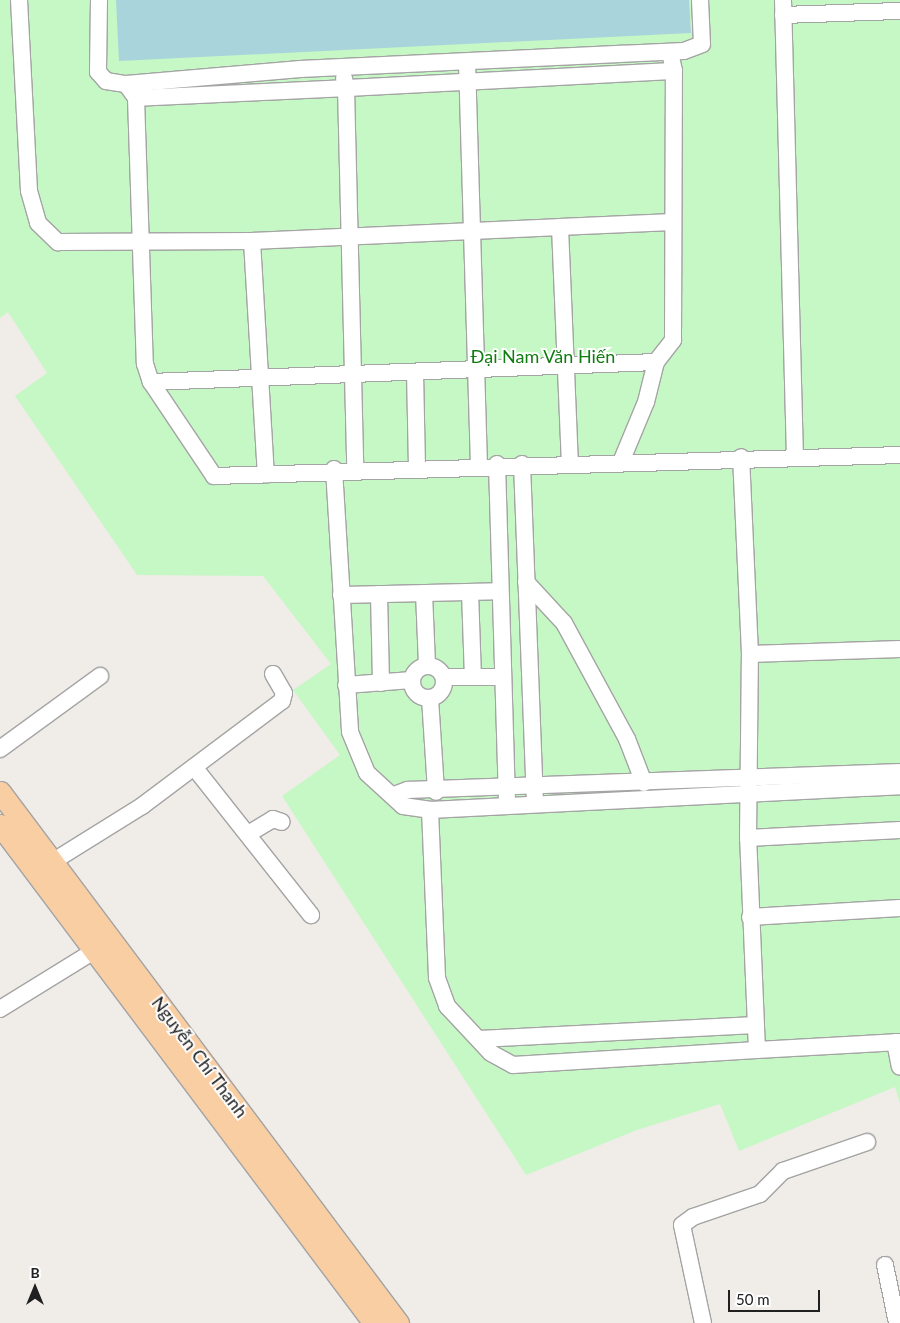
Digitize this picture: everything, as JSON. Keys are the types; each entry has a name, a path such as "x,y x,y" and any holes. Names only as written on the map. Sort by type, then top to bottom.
{"main road":[{"name":"Nguyễn Chí Thanh","path":"0,792 94,950 366,1296 398,1323"},
{"name":"Nguyễn Chí Thanh","path":"0,825 44,867 366,1296 374,1323"}],"street":[{"path":"19,0 29,191 38,223 58,242 139,244 252,241 673,222"},
{"path":"99,0 98,72 106,81 126,84 342,68 670,52 702,44 700,0"},
{"path":"795,456 783,8 899,12"},
{"path":"621,462 646,402 656,362 673,340 674,71 670,52"},
{"path":"467,62 469,82 474,369 479,464"},
{"path":"342,68 346,88 355,468"},
{"path":"136,98 674,71"},
{"path":"126,84 136,98 142,351 150,382 214,476 355,468 479,464 900,455"},
{"path":"560,227 568,366 570,463"},
{"path":"252,241 266,474"},
{"path":"150,382 656,362"},
{"path":"415,372 417,466"},
{"path":"741,457 750,654 748,838 757,1050"},
{"path":"497,464 507,807"},
{"path":"522,464 533,787 536,805"},
{"path":"334,469 350,732 367,773 394,795 403,806 430,810 507,807 900,772"},
{"path":"526,582 564,623 628,739 644,783"},
{"path":"341,595 500,591"},
{"path":"470,592 473,677"},
{"path":"424,593 427,666"},
{"path":"379,594 381,683"},
{"path":"750,654 900,650"},
{"path":"427,666 438,668 444,677 440,693 430,698 415,691 412,680 417,670 427,666"},
{"path":"44,867 142,806 282,701 284,693 273,674"},
{"path":"0,749 100,676"},
{"path":"444,677 503,676"},
{"path":"346,685 412,680"},
{"path":"430,698 436,792"},
{"path":"194,766 310,915"},
{"path":"394,795 408,790 436,792 644,783 900,786"},
{"path":"430,810 437,978 447,1006 490,1053 513,1065 898,1042 900,1067"},
{"path":"248,834 273,819 282,822"},
{"path":"748,838 900,830"},
{"path":"750,917 900,908"},
{"path":"0,1008 94,950"},
{"path":"479,1039 756,1025"},
{"path":"703,1323 682,1225 693,1217 760,1194 783,1171 867,1142"},
{"path":"885,1265 897,1323"}],"green space":[{"name":"Đại Nam Văn Hiến","path":"0,0 900,0 900,1104 895,1087 739,1151 720,1104 637,1130 526,1175 282,796 340,755 293,690 331,664 263,576 137,575 15,396 47,373 8,312 0,318"}],"water":[{"path":"116,0 689,0 691,33 119,61"}]}
